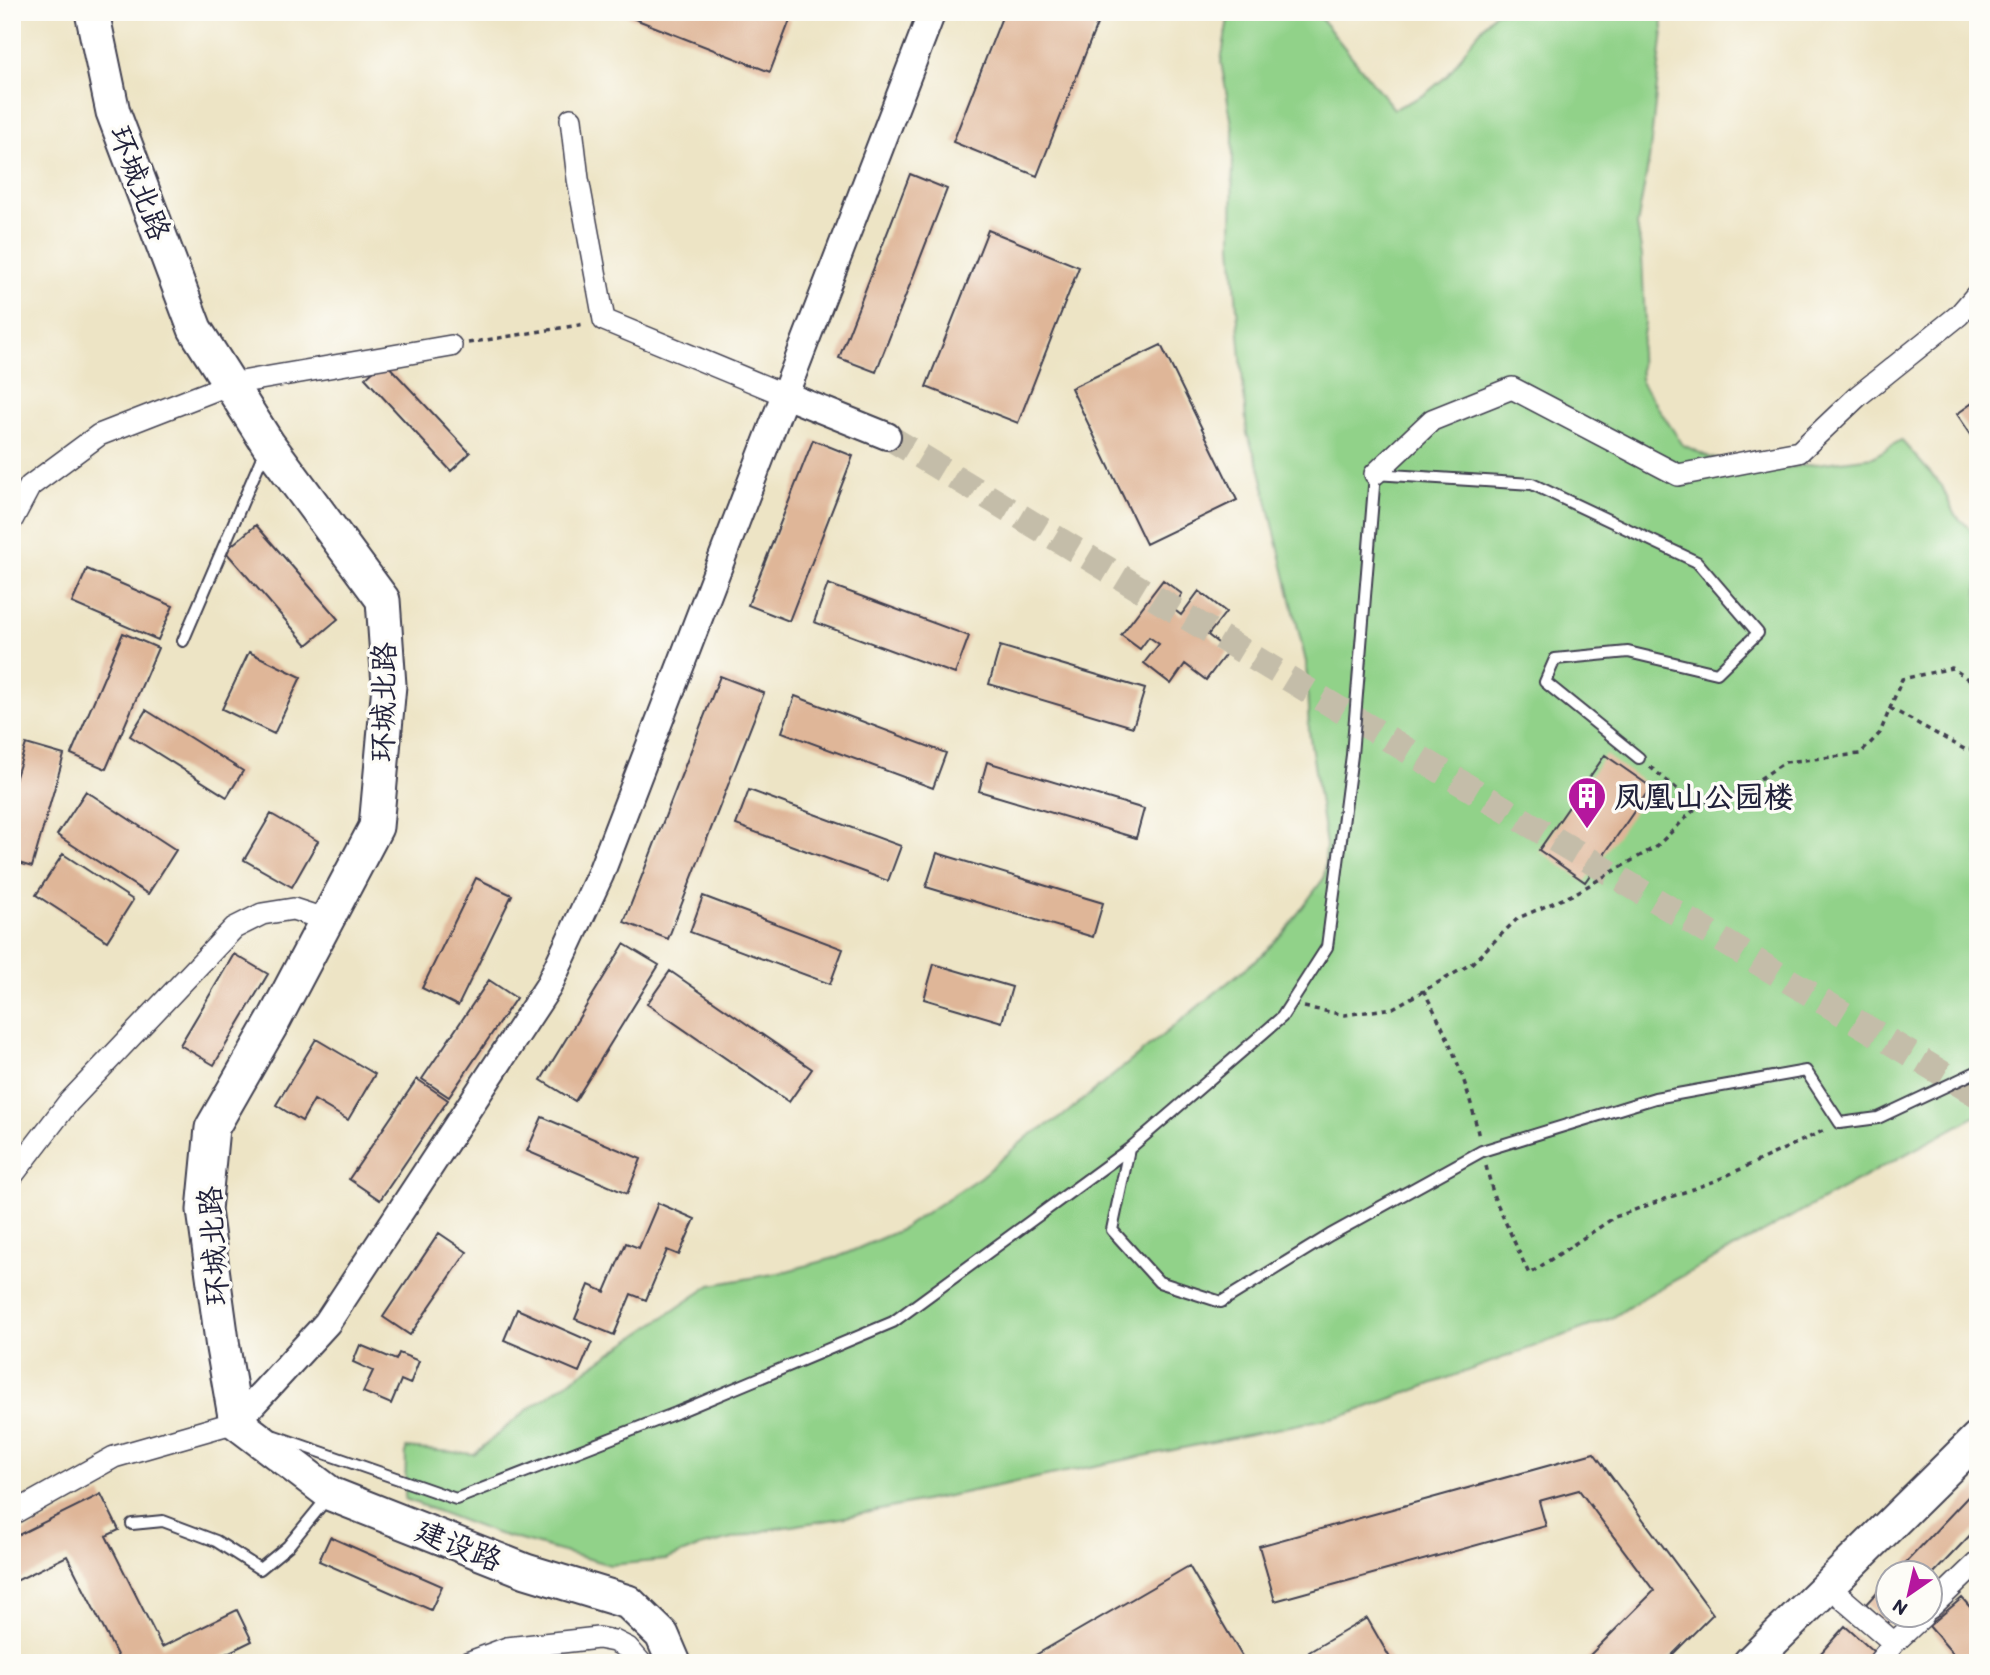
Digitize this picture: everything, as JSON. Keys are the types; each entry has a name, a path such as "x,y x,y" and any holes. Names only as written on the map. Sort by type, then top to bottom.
{"main road":[{"name":"环城北路","path":"92,12 113,112 195,329 268,444 383,600 389,685 376,828 274,1020 212,1128 204,1210 236,1422"},
{"name":"建设路","path":"236,1422 331,1494 526,1571 628,1602 662,1635 674,1663"},
{"path":"1750,1663 1978,1438"},
{"path":"1779,1663 1978,1466"}],"street":[{"path":"12,1514 114,1457 236,1422 327,1323 548,987 600,875 932,12"},
{"path":"571,119 578,179 604,320 887,436"},
{"path":"1375,474 1432,420 1512,388 1678,475 1799,452 1858,396 1959,315 1978,293"},
{"path":"12,520 30,486 99,435 230,384 451,346"},
{"path":"12,1176 68,1103 234,928 262,914 293,909 327,920"},
{"path":"1944,1595 1978,1562"},
{"path":"1843,1599 1894,1643"},
{"path":"1878,1663 1907,1630"},
{"path":"467,1663 507,1648 598,1638 614,1641 628,1648 641,1663"}],"lane":[{"path":"183,640 268,444"},
{"path":"236,1422 456,1499 676,1413 893,1322 1129,1149 1282,1017 1327,947 1352,755 1375,474 1532,484 1697,562 1758,633 1717,674 1628,652 1555,659 1545,682 1639,758"},
{"path":"1129,1149 1112,1230 1159,1282 1221,1302 1330,1235 1482,1151 1655,1098 1806,1071 1840,1123 1878,1118 1978,1071"},
{"path":"132,1524 163,1521 216,1541 260,1569 288,1546 331,1494"}],"path":[{"path":"451,346 604,320"},
{"path":"1291,1004 1345,1015 1393,1008 1471,964 1518,918 1574,894 1657,846 1699,806 1743,790 1785,762 1860,754 1880,733 1902,679 1952,668 1978,686"},
{"path":"1890,708 1966,750 1978,748"},
{"path":"1639,758 1699,806"},
{"path":"1423,990 1446,1031 1472,1102 1494,1197 1529,1274 1615,1217 1715,1181 1840,1123"}],"green space":[{"path":"1229,12 1312,12 1319,16 1394,109 1424,95 1448,75 1495,12 1662,12 1663,30 1649,160 1637,225 1642,256 1645,323 1640,353 1641,382 1683,445 1711,458 1776,469 1873,457 1901,440 1942,486 1954,514 1978,536 1978,1115 1644,1297 1612,1318 1349,1414 836,1519 772,1529 696,1548 666,1560 610,1565 495,1533 405,1499 406,1448 474,1454 527,1410 711,1285 779,1273 838,1257 900,1230 980,1177 1030,1135 1063,1116 1263,954 1285,931 1324,878 1326,845 1309,731 1306,662 1259,466 1247,434 1232,245 1233,130 1221,62"}],"building":[{"path":"617,12 769,12 790,20 770,72"},
{"path":"1004,12 1082,12 1099,19 1037,176 953,142"},
{"path":"910,174 947,189 876,372 839,358"},
{"path":"988,230 1079,267 1018,423 926,387"},
{"path":"1161,345 1237,500 1146,544 1071,388"},
{"path":"384,361 470,453 451,471 365,378"},
{"path":"1978,399 1978,445 1957,414"},
{"path":"813,440 853,456 789,621 748,605"},
{"path":"256,525 338,619 307,645 225,551"},
{"path":"87,569 173,606 158,640 72,603"},
{"path":"1163,580 1182,594 1172,608 1181,615 1199,591 1226,612 1208,635 1228,651 1206,680 1185,664 1171,684 1144,663 1159,644 1149,637 1140,649 1121,635"},
{"path":"828,584 969,636 955,674 814,622"},
{"path":"123,633 158,648 106,769 71,754"},
{"path":"1000,646 1145,689 1133,727 989,684"},
{"path":"249,652 301,677 274,734 222,709"},
{"path":"720,676 764,693 668,939 624,922"},
{"path":"795,696 946,753 933,788 782,732"},
{"path":"146,710 243,771 227,797 130,736"},
{"path":"26,744 64,755 32,867 12,861 12,790"},
{"name":"凤凰山公园楼","path":"1605,755 1651,787 1585,882 1539,850"},
{"path":"987,762 1144,809 1136,838 979,791"},
{"path":"749,790 901,846 888,881 736,825"},
{"path":"86,791 176,850 148,894 57,835"},
{"path":"271,814 318,841 292,887 244,860"},
{"path":"937,853 1103,903 1093,937 926,887"},
{"path":"63,854 133,900 107,941 36,895"},
{"path":"476,878 512,895 458,1006 422,988"},
{"path":"703,896 843,949 830,984 690,932"},
{"path":"624,944 659,965 575,1101 541,1080"},
{"path":"234,954 268,974 214,1065 180,1045"},
{"path":"934,964 1012,987 1002,1022 924,999"},
{"path":"670,971 812,1069 789,1102 647,1004"},
{"path":"489,980 516,998 449,1097 422,1079"},
{"path":"316,1039 375,1074 348,1120 314,1100 302,1121 276,1105"},
{"path":"417,1079 448,1100 380,1200 349,1179"},
{"path":"542,1117 641,1159 627,1194 527,1151"},
{"path":"658,1203 695,1219 679,1255 667,1250 646,1300 631,1294 614,1335 575,1319 589,1285 605,1292 626,1243 639,1248"},
{"path":"439,1233 467,1252 410,1335 383,1317"},
{"path":"517,1309 592,1342 579,1372 504,1340"},
{"path":"360,1345 396,1360 399,1353 419,1361 410,1384 401,1380 391,1404 363,1392 373,1371 353,1362"},
{"path":"1594,1453 1713,1614 1664,1663 1582,1663 1654,1591 1579,1490 1539,1501 1546,1526 1275,1601 1259,1546"},
{"path":"1978,1486 1978,1527 1944,1562 1944,1560 1908,1560"},
{"path":"101,1494 119,1530 106,1536 162,1647 237,1610 252,1641 207,1663 121,1663 67,1556 12,1583 12,1538"},
{"path":"330,1537 442,1586 431,1610 319,1561"},
{"path":"1189,1566 1246,1663 1022,1663"},
{"path":"1874,1595 1874,1612 1866,1604"},
{"path":"1962,1598 1978,1616 1978,1663 1961,1663 1932,1630 1944,1630 1944,1613"},
{"path":"1367,1618 1393,1663 1315,1663 1309,1652"},
{"path":"1845,1626 1874,1652 1864,1663 1812,1663"}],"tunnel":[{"path":"887,436 1978,1095"}],"place":[{"name":"凤凰山公园楼","path":"1587,830"}]}
